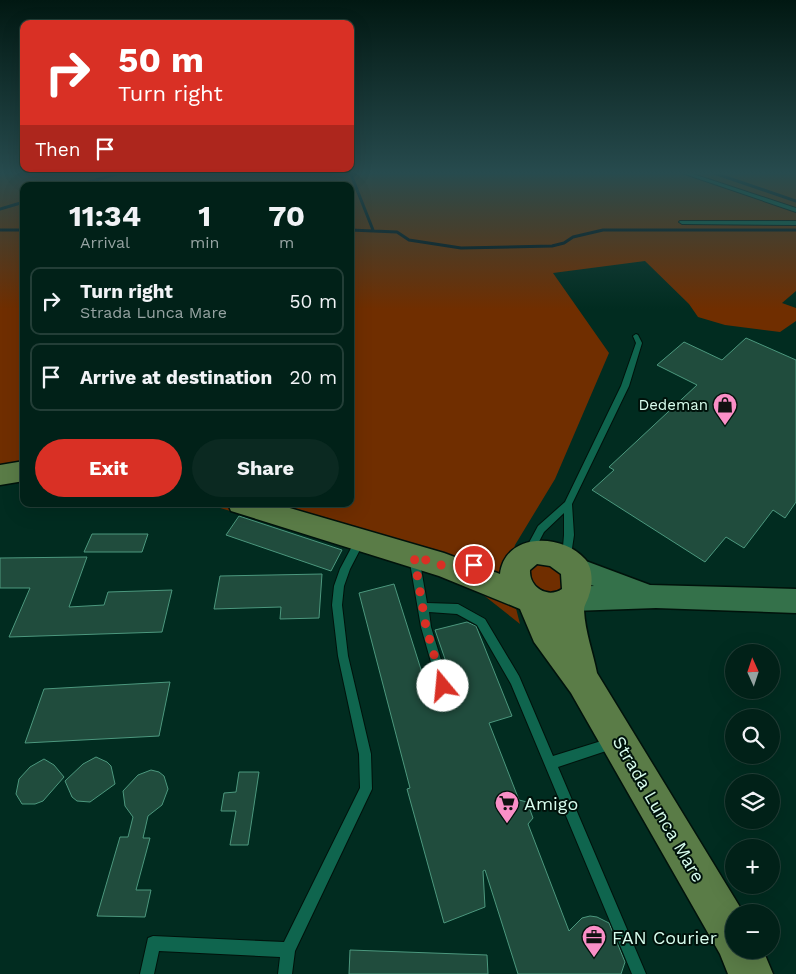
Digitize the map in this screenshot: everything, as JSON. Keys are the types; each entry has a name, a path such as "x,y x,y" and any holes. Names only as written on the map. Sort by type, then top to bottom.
{"main road":[{"path":"0,474 20,472"},
{"path":"251,507 414,556 473,576 497,587 550,606 570,601 613,596 796,601"},
{"path":"444,566 488,564 524,557 534,552 548,552 571,564 650,596"},
{"path":"524,557 517,565 514,577 527,598"},
{"path":"570,601 578,591 579,582 571,564"},
{"name":"Strada Lunca Mare","path":"527,598 545,632 583,681 725,923"},
{"name":"Strada Lunca Mare","path":"570,601 573,643 583,681"},
{"path":"744,959 751,974"}],"lane":[{"path":"682,222 796,223"},
{"path":"524,557 541,528 568,504 625,386 639,343 636,336"},
{"path":"568,504 571,564"},
{"path":"285,974 288,950 366,789 365,754 343,656 337,605 339,586 345,568 360,540"},
{"path":"414,556 422,607 443,686"},
{"path":"422,607 458,609 481,622 515,680 639,974"},
{"path":"550,764 620,742"},
{"path":"147,974 153,944 288,950"}],"shaded area":[{"path":"0,217 20,217 20,482 0,485"},
{"path":"354,217 796,217 796,291 782,303 796,308 796,321 780,332 725,325 698,317 689,304 645,261 553,273 609,353 555,479 515,545 507,573 520,624 486,597 460,580 217,507 354,507"},
{"path":"529,562 563,567 565,591 538,595 525,567"}],"building":[{"name":"Dedeman","path":"746,338 796,360 796,502 785,518 773,510 744,548 726,537 705,562 592,490 614,470 609,467 697,385 657,365 684,342 722,360"},
{"path":"239,516 342,550 331,571 226,535"},
{"path":"92,534 148,534 142,552 84,552"},
{"path":"87,557 69,607 104,605 108,592 172,590 162,632 9,637 30,588 0,588 0,558"},
{"path":"322,574 319,618 280,619 281,607 214,609 220,576"},
{"path":"394,584 430,698 456,691 435,630 467,622 476,626 512,716 489,723 519,800 527,802 533,818 528,824 569,931 582,918 590,916 609,923 625,962 621,974 518,974 485,870 483,871 485,907 444,923 407,789 410,788 359,593"},
{"path":"170,682 159,736 25,743 44,689"},
{"path":"96,757 111,766 115,784 90,802 77,801 72,797 65,781 83,764"},
{"path":"44,759 54,765 64,777 43,801 35,804 22,804 16,794 19,779 30,767"},
{"path":"151,770 159,772 164,776 168,789 162,805 148,816 143,838 150,838 136,890 151,890 145,917 97,916 120,837 128,837 133,817 125,806 123,791 138,775"},
{"path":"239,772 259,772 248,845 230,845 236,811 221,811 224,793 236,792"},
{"path":"350,950 487,955 488,974 349,974"}],"waterway":[{"path":"368,217 373,230"},
{"path":"0,230 20,230"},
{"path":"354,230 397,232 409,240 461,248 552,246 564,243 573,237 603,230 796,230"}],"place":[{"name":"Dedeman","path":"725,426"},
{"name":"Amigo","path":"507,824"},
{"name":"FAN Courier","path":"594,958"}],"route":[{"path":"443,686 426,627 414,556 444,566 474,565"}]}
